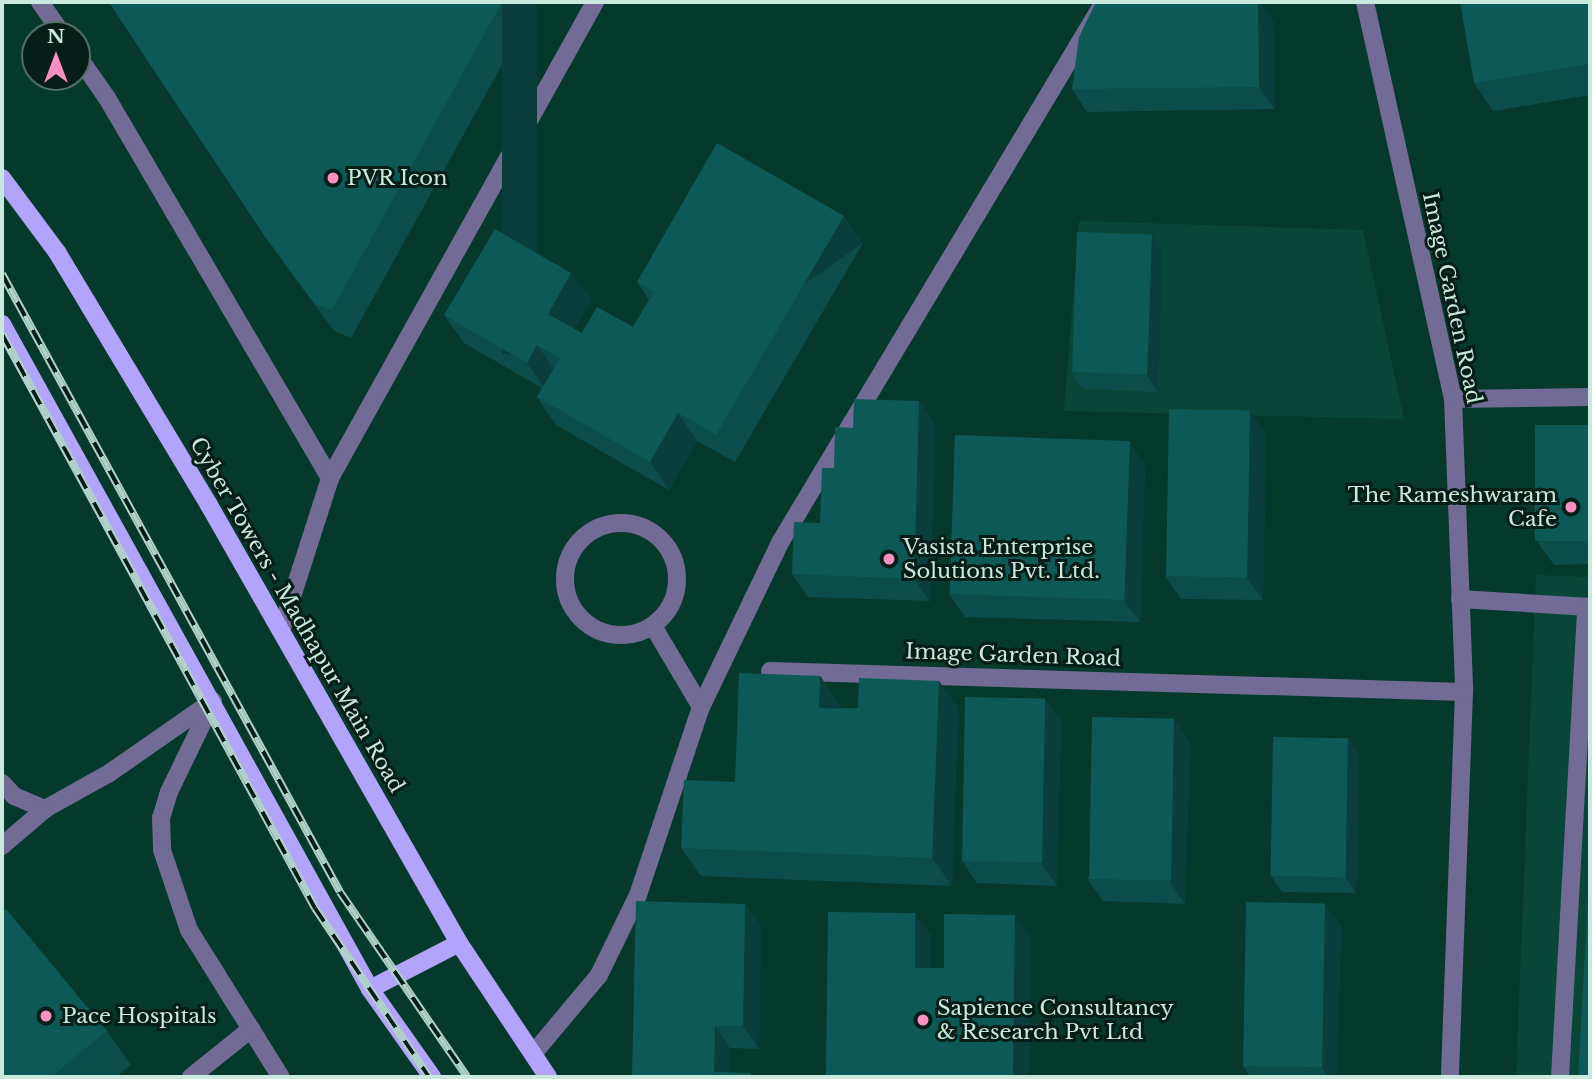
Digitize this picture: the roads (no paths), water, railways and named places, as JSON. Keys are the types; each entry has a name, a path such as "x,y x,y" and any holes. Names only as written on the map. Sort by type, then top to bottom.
{"main road":[{"name":"Cyber Towers - Madhapur Main Road","path":"2,178 57,252 281,631 459,943 548,1077"},
{"path":"2,324 370,989 432,1077"},
{"path":"370,989 459,943"}],"street":[{"path":"40,2 53,21"},
{"path":"281,631 330,478 595,2"},
{"path":"533,1054 599,975 638,895 701,707 781,541 1104,2"},
{"name":"Image Garden Road","path":"1366,2 1453,399 1464,692 1450,1077"},
{"path":"91,75 330,478"},
{"path":"1453,399 1590,397"},
{"path":"617,523 635,525 652,533 666,545 675,560 678,578 675,596 667,612 653,626 636,633 617,635 599,631 584,621 572,606 566,589 566,570 572,552 584,537 599,527 617,523"},
{"path":"1460,599 1588,607 1560,1077"},
{"path":"653,626 701,707"},
{"name":"Image Garden Road","path":"770,671 1464,692"},
{"path":"2,846 46,809 108,774 213,701"},
{"path":"213,701 169,792 161,818 162,850 189,930 281,1077"},
{"path":"2,783 14,796 46,809"},
{"path":"191,1077 251,1029"}],"railway":[{"path":"2,274 340,892 467,1077"},
{"path":"2,334 315,908 429,1077"}],"place":[{"name":"PVR Icon","path":"333,178"},
{"name":"The Rameshwaram Cafe","path":"1571,507"},
{"name":"Vasista Enterprise Solutions Pvt. Ltd.","path":"889,559"},
{"name":"Pace Hospitals","path":"46,1016"},
{"name":"Sapience Consultancy & Research Pvt Ltd","path":"923,1020"}]}
